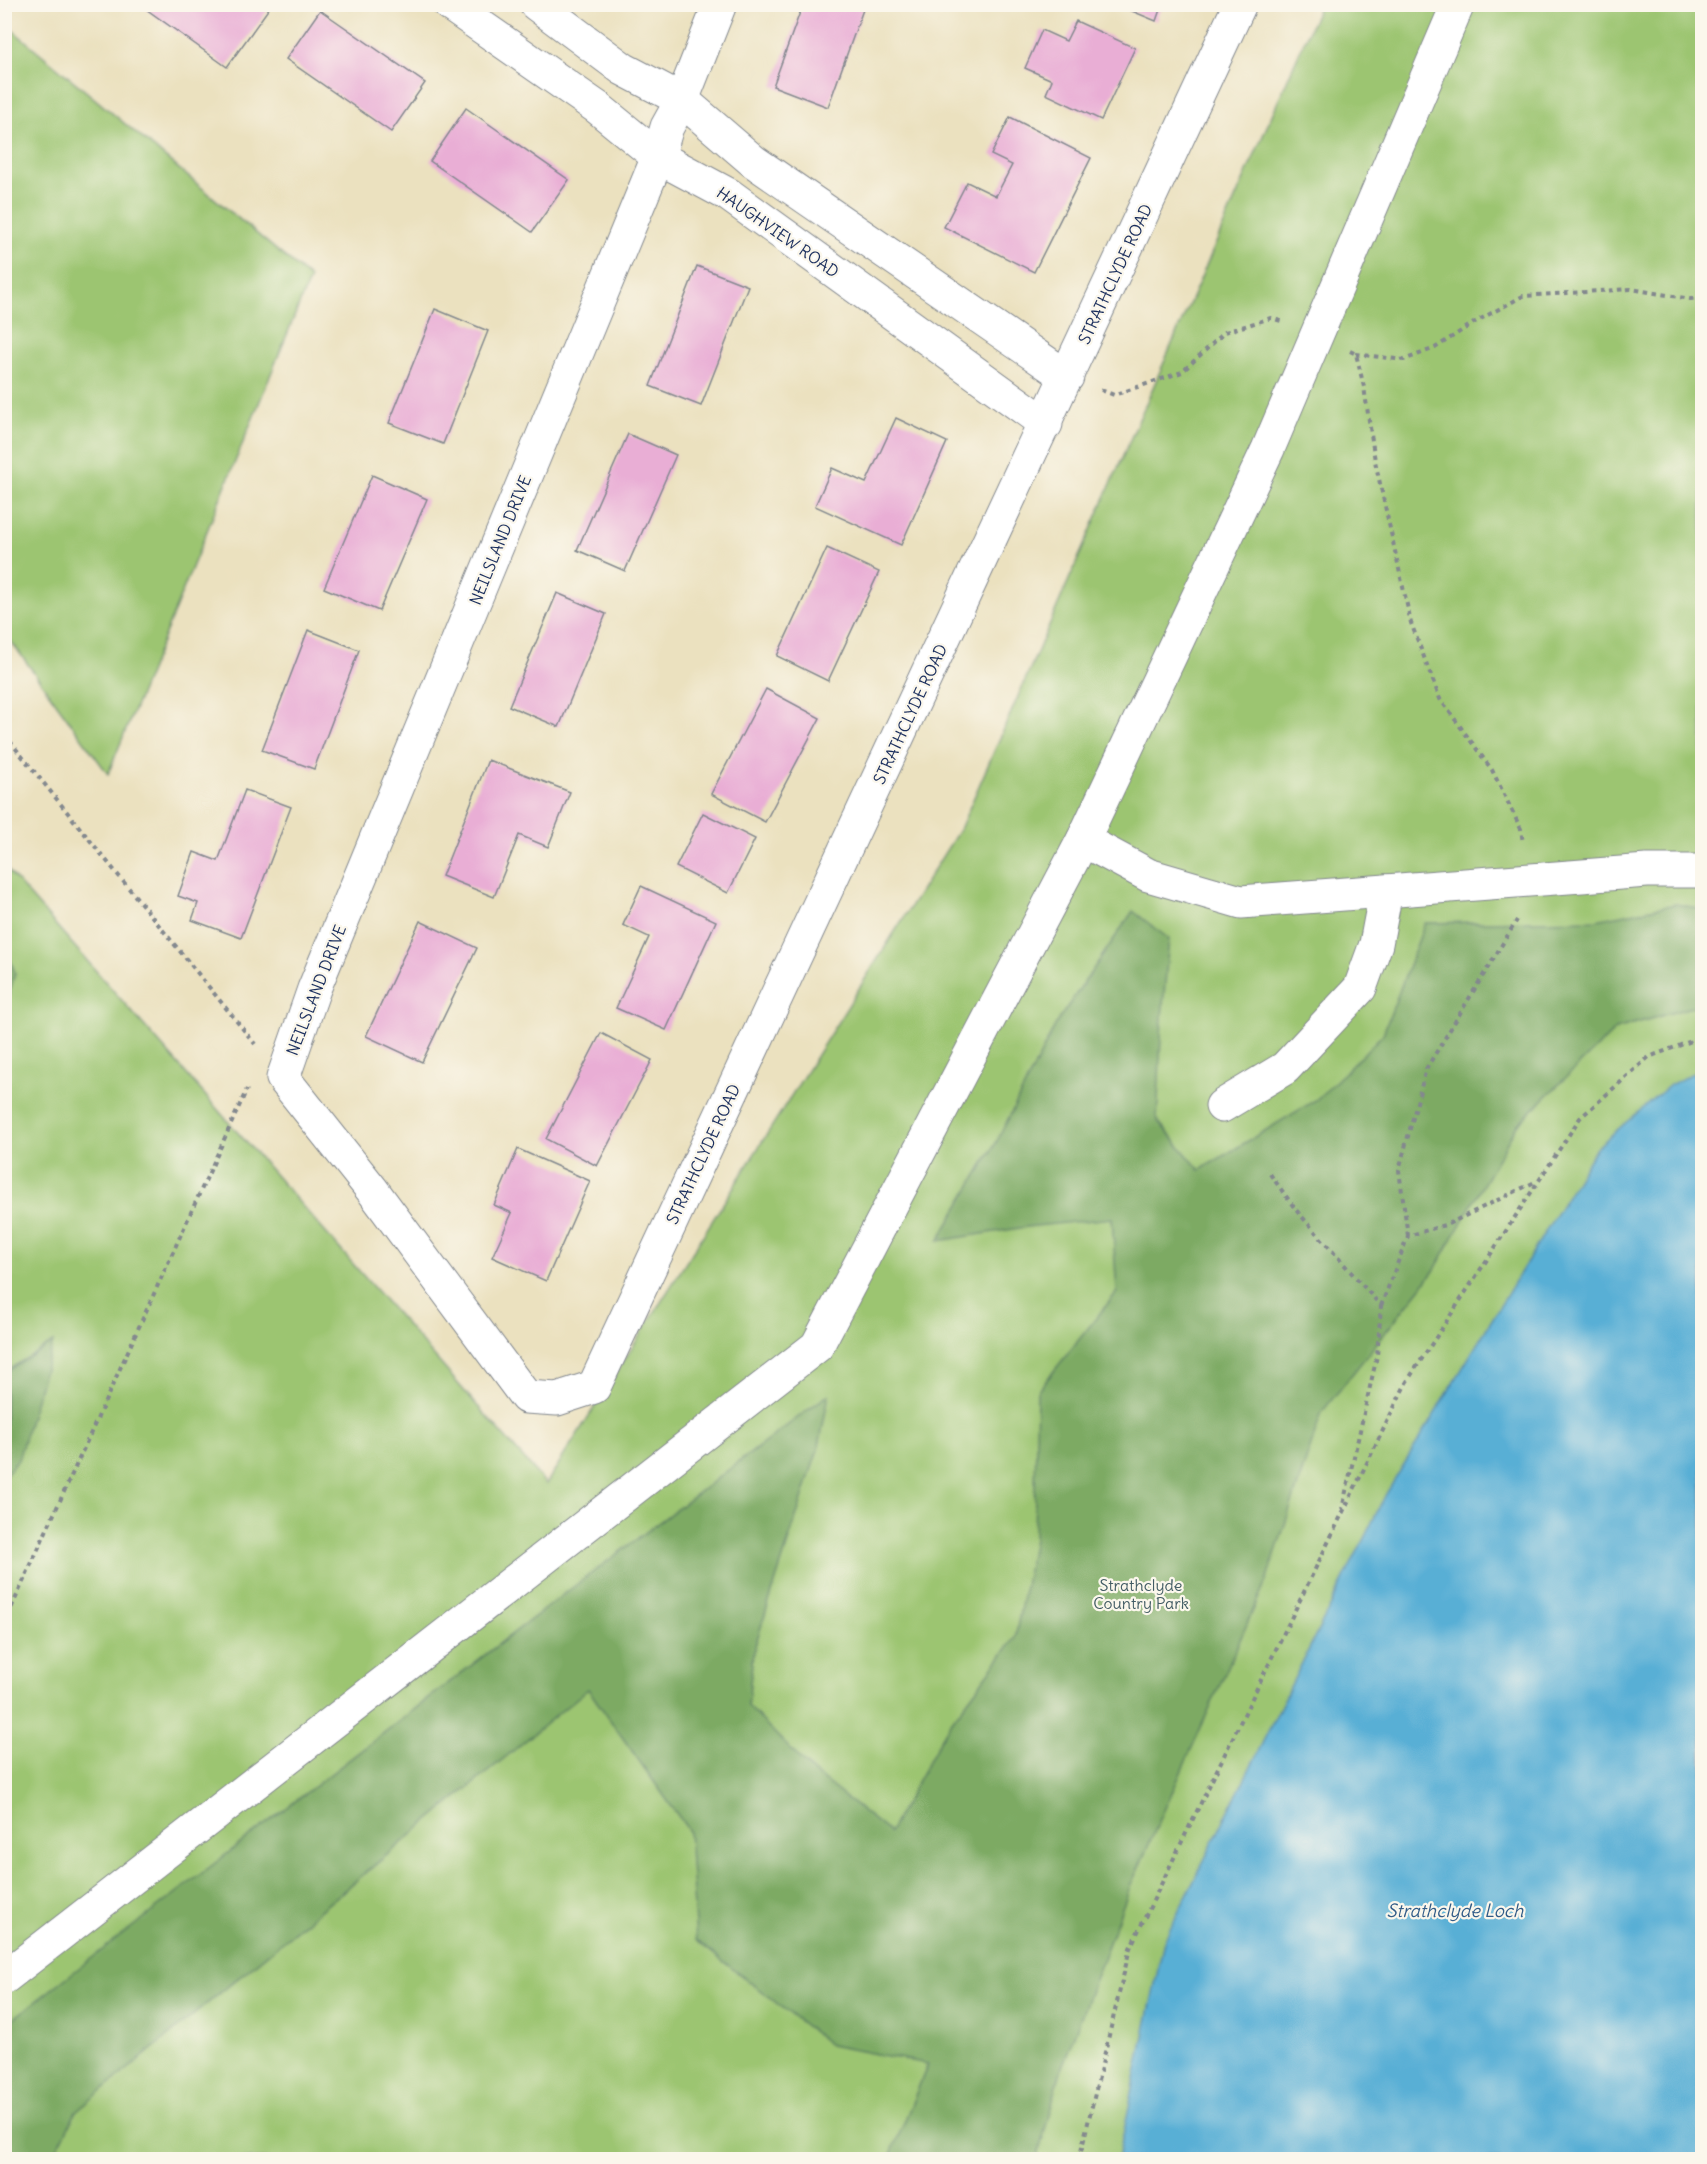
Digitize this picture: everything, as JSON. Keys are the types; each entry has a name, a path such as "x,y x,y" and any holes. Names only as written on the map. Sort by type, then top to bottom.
{"street":[{"name":"HAUGHVIEW ROAD","path":"450,4 598,108 658,158 729,195 1046,424"},
{"path":"536,4 623,69 682,100 753,161 1067,377"},
{"name":"NEILSLAND DRIVE","path":"283,1078 314,989 658,158 667,127 682,100 720,4"},
{"name":"STRATHCLYDE ROAD","path":"283,1078 373,1191 526,1398 557,1399 594,1387 1046,424 1240,4"},
{"path":"4,1978 817,1346 1083,840 1268,449 1458,4"},
{"path":"1083,840 1148,875 1241,903 1647,871 1702,871"},
{"path":"1222,1106 1285,1068 1360,988 1376,944 1386,891"}],"path":[{"path":"1067,377 1114,395 1182,372 1225,332 1271,318 1318,331 1356,354 1404,360 1435,348 1475,322 1523,296 1631,289 1690,299 1702,298"},
{"path":"1340,1517 1377,1356 1381,1306 1408,1236 1399,1170 1426,1069 1517,919 1530,880 1521,829 1491,770 1440,699 1412,623 1375,461 1364,387 1356,354"},
{"path":"4,734 283,1078"},
{"path":"1079,2160 1130,1948 1406,1383 1580,1118 1649,1057 1702,1037"},
{"path":"4,1624 249,1086"},
{"path":"1270,1174 1303,1219 1381,1306"},
{"path":"1408,1236 1448,1224 1539,1180"}],"green space":[{"name":"Strathclyde Country Park","path":"1320,5 1702,5 1702,2159 5,2159 4,866 546,1484 961,827"},
{"path":"4,23 310,278 108,774 5,633"},
{"path":"1676,904 1702,909 1702,1004 1616,1029 1517,1125 1434,1271 1322,1412 1267,1579 1130,1887 1062,2067 1037,2159 889,2159 928,2064 830,2045 696,1940 689,1831 588,1689 76,2112 52,2159 5,2159 5,2025 564,1594 829,1394 819,1446 753,1652 748,1706 812,1771 889,1832 949,1725 1015,1638 1034,1539 1037,1392 1117,1292 1112,1218 1026,1227 938,1241 996,1143 1057,1022 1133,911 1169,939 1162,1017 1157,1120 1200,1170 1319,1098 1383,1034 1425,923 1596,920"},
{"path":"5,944 15,973 5,1008"},
{"path":"53,1342 18,1460 5,1475 5,1372"}],"water":[{"name":"Strathclyde Loch","path":"1702,1068 1702,2159 1118,2159 1164,1941 1386,1494 1596,1148 1670,1085"}],"building":[{"path":"139,4 272,4 227,67"},
{"path":"803,4 865,4 828,107 773,86"},
{"path":"1115,4 1162,4 1156,21"},
{"path":"320,10 425,83 391,132 286,59"},
{"path":"1076,21 1135,48 1101,120 1046,94 1052,80 1025,68 1042,30 1066,41"},
{"path":"466,108 569,180 532,232 430,161"},
{"path":"1010,117 1091,158 1034,272 944,227 967,182 996,196 1012,165 991,155"},
{"path":"697,266 748,286 701,406 650,386"},
{"path":"435,309 488,331 443,444 389,423"},
{"path":"896,418 947,442 901,545 815,506 832,468 866,483"},
{"path":"628,434 676,455 625,571 577,550"},
{"path":"372,475 427,499 379,611 324,588"},
{"path":"827,548 879,572 828,681 777,656"},
{"path":"557,593 606,614 559,727 509,706"},
{"path":"308,630 359,650 314,769 262,750"},
{"path":"766,689 820,718 765,822 711,794"},
{"path":"488,760 570,792 548,847 519,835 494,897 442,876"},
{"path":"245,790 291,807 241,938 192,920 198,903 178,896 194,852 218,861"},
{"path":"703,813 755,839 728,893 676,867"},
{"path":"641,886 716,921 666,1030 616,1008 649,937 623,925"},
{"path":"420,921 477,948 422,1062 366,1036"},
{"path":"601,1033 652,1060 597,1166 546,1139"},
{"path":"518,1149 590,1181 546,1281 492,1257 512,1213 494,1205"}]}
